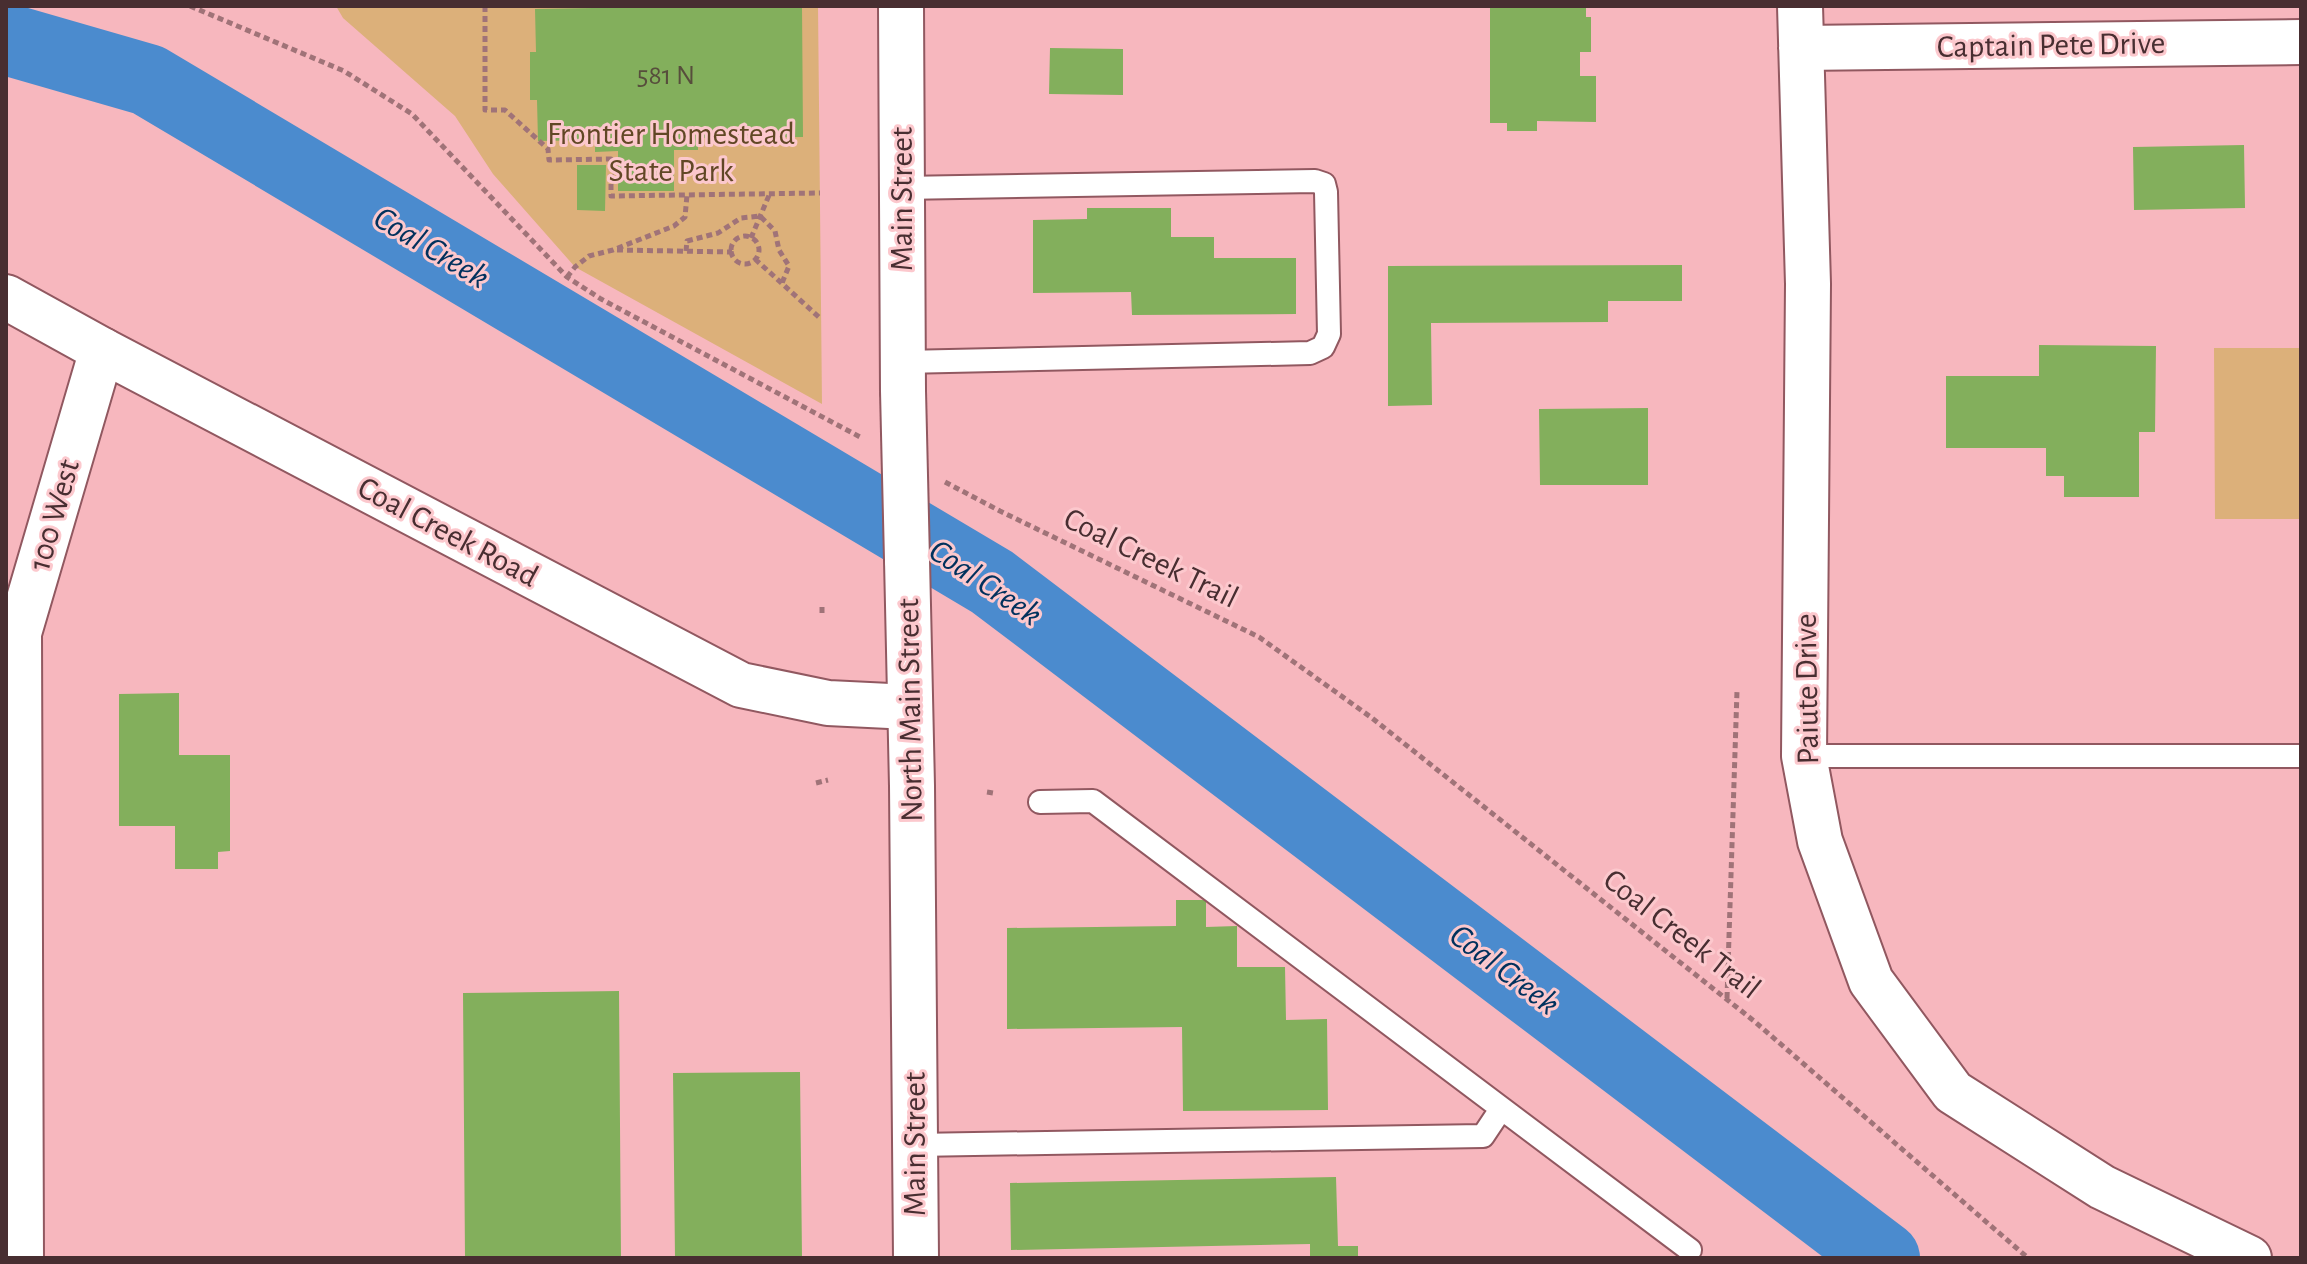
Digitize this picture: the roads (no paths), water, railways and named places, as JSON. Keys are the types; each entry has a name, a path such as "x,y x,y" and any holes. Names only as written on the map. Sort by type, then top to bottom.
{"street":[{"name":"Main Street","path":"901,6 903,376"},
{"name":"Captain Pete Drive","path":"1801,27 2301,42"},
{"name":"Paiute Drive","path":"1801,27 1808,284 1804,756 1820,841 1871,981 1953,1092 2102,1187 2249,1258"},
{"name":"Coal Creek Road","path":"6,297 741,685 828,703 910,707"},
{"name":"100 West","path":"21,1258 13,634 102,350"},
{"name":"North Main Street","path":"903,376 914,1030"},
{"name":"Main Street","path":"914,1030 916,1258"}],"lane":[{"path":"902,188 1315,181 1324,184 1329,334 1323,347 1310,353 903,376"},
{"path":"1804,756 2301,756"},
{"path":"1040,802 1093,801 1690,1250"},
{"path":"915,1145 1483,1136 1501,1109"}],"waterway":[{"name":"Coal Creek","path":"6,39 148,80 992,582 1884,1258"}],"park label":[{"name":"Frontier Homestead State Park","path":"671,152"}]}
